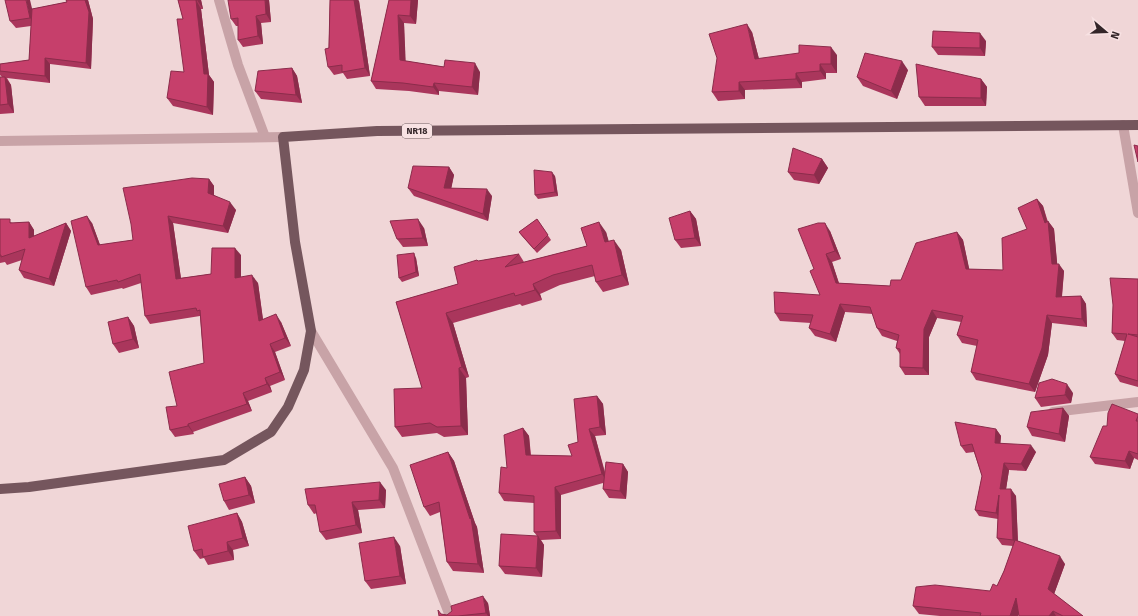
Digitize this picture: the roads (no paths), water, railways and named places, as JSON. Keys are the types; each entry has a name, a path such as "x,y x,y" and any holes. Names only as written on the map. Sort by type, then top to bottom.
{"main road":[{"name":"NR18","path":"283,137 377,131 1138,125"},
{"path":"0,489 224,460 271,432 288,407 304,370 311,331 294,242 283,137"}],"street":[{"path":"219,0 238,66 265,137"},
{"path":"1123,125 1138,213"},
{"path":"0,141 283,137"},
{"path":"311,331 393,468 450,616"},
{"path":"1040,414 1138,402"}]}
